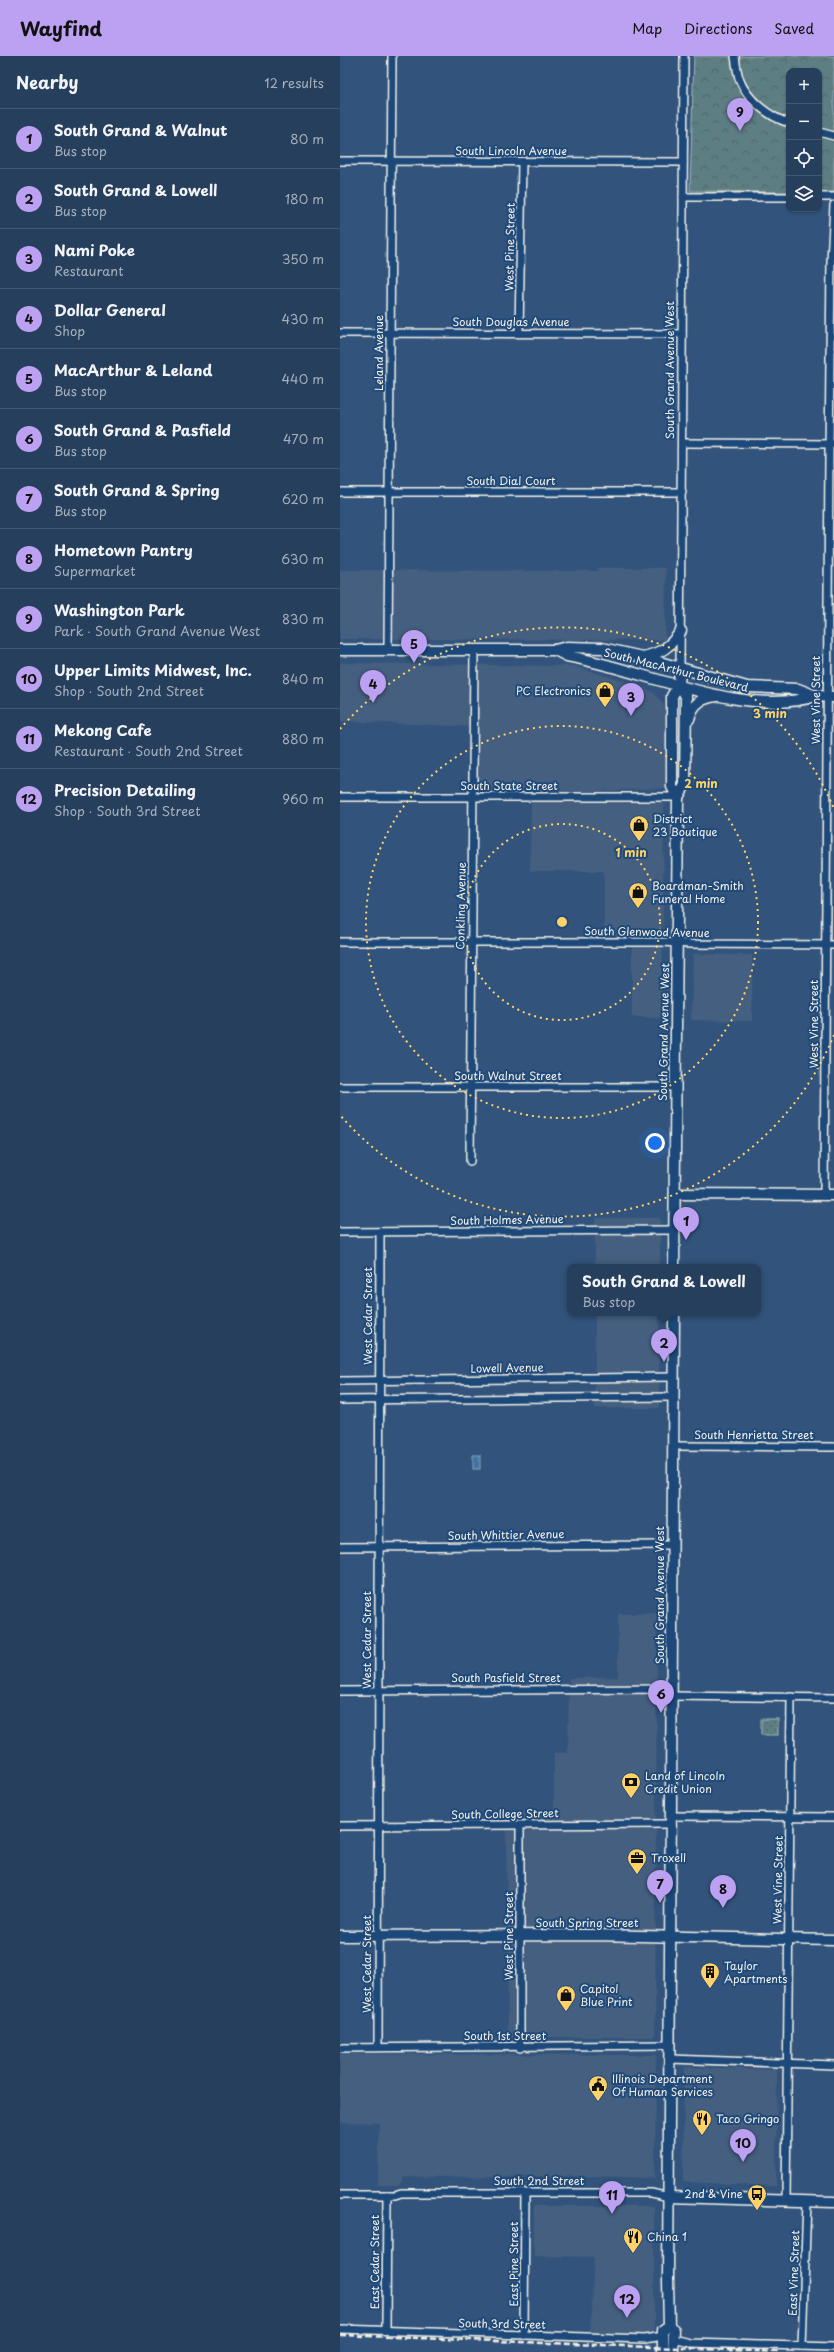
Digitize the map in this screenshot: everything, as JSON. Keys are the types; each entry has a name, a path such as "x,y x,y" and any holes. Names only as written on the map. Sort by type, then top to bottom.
{"main road":[{"path":"642,657 662,652 673,643 681,631"},
{"name":"South MacArthur Boulevard","path":"340,650 474,651 555,650 567,647 586,647 642,657 747,687 798,689 816,696 831,697"},
{"name":"South MacArthur Boulevard","path":"555,650 568,656 743,701 767,703 798,702 816,696"},
{"name":"South Grand Avenue West","path":"678,796 672,787 671,716 672,696 679,684 680,669"},
{"name":"South Grand Avenue West","path":"674,1264 678,796 685,784 686,735 686,696 679,684"},
{"path":"686,735 691,711 697,702 706,698 720,696"},
{"path":"675,1194 829,1195"},
{"name":"South Grand Avenue West","path":"669,2326 674,1316"},
{"name":"South Spring Street","path":"340,1936 670,1936 834,1940"},
{"name":"South 2nd Street","path":"669,2197 834,2202"},
{"path":"663,2352 663,2330 669,2326 674,2330 674,2352"}],"street":[{"name":"Leland Avenue","path":"388,651 390,161 392,56"},
{"name":"South Grand Avenue West","path":"680,669 684,56"},
{"path":"735,56 740,81 752,98 768,113 786,122"},
{"path":"822,133 834,136"},
{"name":"South Lincoln Avenue","path":"340,161 683,162"},
{"name":"West Pine Street","path":"519,333 522,162"},
{"path":"683,197 786,197"},
{"path":"822,197 834,197"},
{"name":"West Vine Street","path":"829,1195 825,945 831,697 831,261 834,205"},
{"name":"South Douglas Avenue","path":"340,333 682,334"},
{"path":"682,443 832,444"},
{"name":"South Dial Court","path":"340,492 682,492"},
{"name":"Conkling Avenue","path":"470,1161 474,651"},
{"name":"South State Street","path":"340,797 678,796"},
{"name":"South Glenwood Avenue","path":"340,942 677,942 834,946"},
{"name":"South Walnut Street","path":"340,1087 676,1087"},
{"name":"South Holmes Avenue","path":"340,1232 674,1230"},
{"name":"West Cedar Street","path":"378,2047 377,1826 380,1232"},
{"name":"Lowell Avenue","path":"340,1381 674,1377"},
{"path":"340,1400 674,1397"},
{"name":"South Henrietta Street","path":"673,1446 834,1446"},
{"name":"South Whittier Avenue","path":"340,1547 673,1545"},
{"name":"South Pasfield Street","path":"340,1691 672,1692 791,1698 834,1698"},
{"name":"West Vine Street","path":"788,2063 791,1698"},
{"name":"South College Street","path":"340,1826 520,1825 834,1817"},
{"name":"West Pine Street","path":"520,1825 520,2048"},
{"name":"South 1st Street","path":"340,2048 520,2048 670,2045"},
{"path":"670,2058 834,2065"},
{"path":"786,2201 788,2063"},
{"name":"South 2nd Street","path":"340,2195 387,2195 401,2193 652,2193 669,2197"},
{"name":"East Pine Street","path":"524,2334 525,2194"},
{"name":"East Cedar Street","path":"386,2330 387,2195"},
{"name":"East Vine Street","path":"802,2346 807,2202"},
{"name":"South 3rd Street","path":"340,2329 645,2339 663,2336"},
{"path":"674,2339 690,2343 834,2347"}],"shaded area":[{"path":"598,568 666,568 665,640 340,639 340,570 598,571"},
{"path":"340,663 574,666 646,688 654,693 663,704 665,711 665,788 605,791 483,791 479,788 478,784 479,727 340,721"},
{"path":"531,802 664,802 662,1018 632,1017 632,936 604,935 604,871 530,871"},
{"path":"693,954 752,955 752,1021 691,1020"},
{"path":"595,1218 660,1218 660,1264 595,1264"},
{"path":"595,1316 659,1316 659,1408 595,1408"},
{"path":"473,1455 480,1455 480,1469 473,1469"},
{"path":"657,1613 655,2037 508,2037 506,1812 554,1812 554,1753 568,1753 569,1678 618,1677 618,1614"},
{"path":"340,2054 656,2055 655,2178 592,2176 404,2177 399,2185 378,2185 379,2123 340,2122"},
{"path":"684,2067 777,2070 776,2186 683,2182"},
{"path":"534,2206 654,2206 654,2338 590,2335 594,2257 534,2256"}],"green space":[{"path":"694,56 834,56 834,192 822,192 822,68 786,68 786,192 690,191"},
{"path":"761,1719 778,1719 778,1735 761,1735"}],"railway":[{"path":"340,2335 780,2352"}],"place":[{"name":"Washington Park","path":"740,131"},
{"name":"MacArthur & Leland","path":"414,663"},
{"name":"Dollar General","path":"373,703"},
{"name":"PC Electronics","path":"605,708"},
{"name":"Nami Poke","path":"631,716"},
{"name":"District 23 Boutique","path":"639,842"},
{"name":"Boardman-Smith Funeral Home","path":"638,909"},
{"name":"South Grand & Walnut","path":"686,1240"},
{"name":"South Grand & Lowell","path":"664,1362"},
{"name":"South Grand & Pasfield","path":"661,1713"},
{"name":"Land of Lincoln Credit Union","path":"631,1799"},
{"name":"Troxell","path":"637,1875"},
{"name":"South Grand & Spring","path":"660,1903"},
{"name":"Hometown Pantry","path":"723,1908"},
{"name":"Taylor Apartments","path":"710,1989"},
{"name":"Capitol Blue Print","path":"566,2012"},
{"name":"Illinois Department Of Human Services","path":"598,2102"},
{"name":"Taco Gringo","path":"702,2136"},
{"name":"Upper Limits Midwest, Inc.","path":"743,2162"},
{"name":"2nd & Vine","path":"757,2211"},
{"name":"Mekong Cafe","path":"612,2214"},
{"name":"China 1","path":"633,2254"},
{"name":"Precision Detailing","path":"627,2318"}]}
